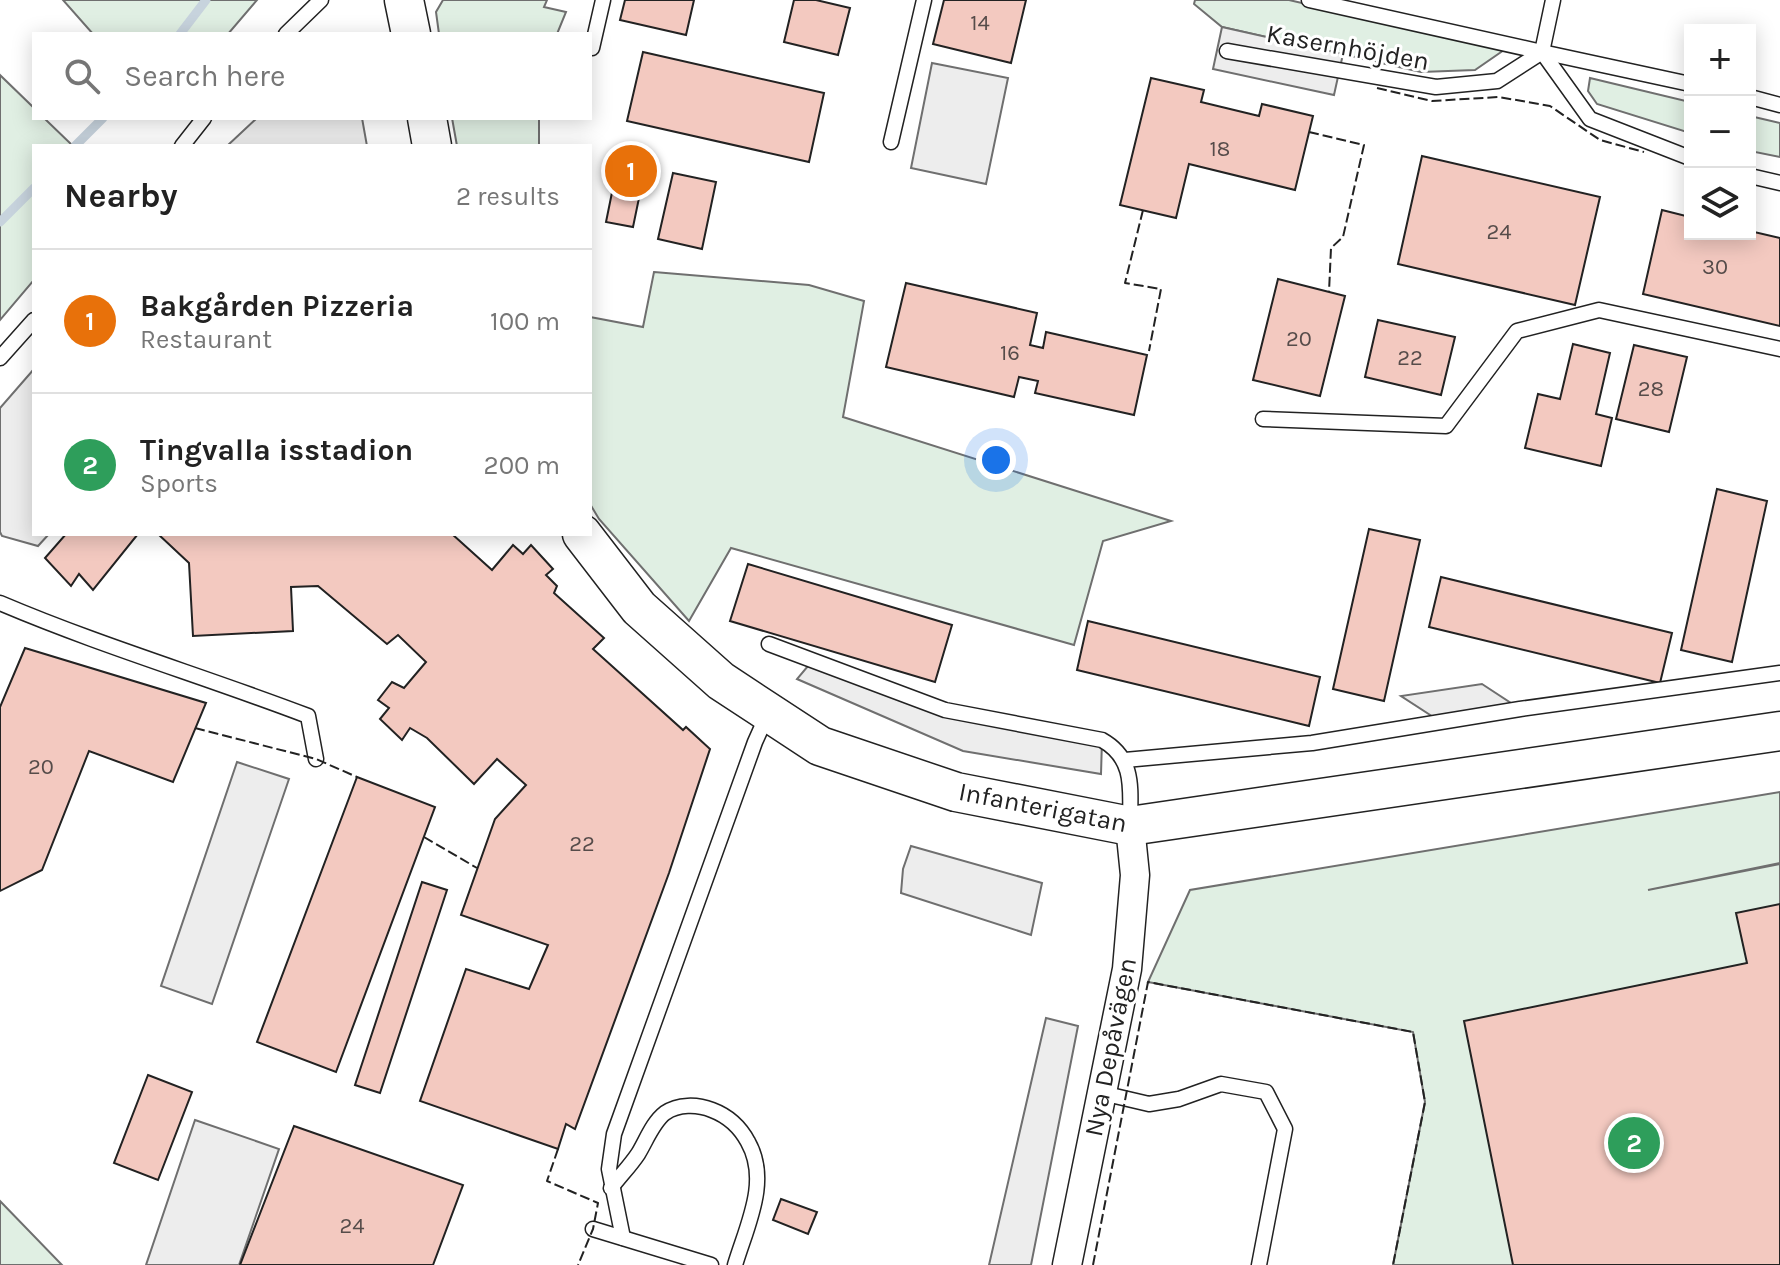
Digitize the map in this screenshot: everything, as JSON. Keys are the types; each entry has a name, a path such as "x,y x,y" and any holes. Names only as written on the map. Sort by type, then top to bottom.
{"street":[{"path":"404,0 411,32"},
{"path":"427,120 432,144"},
{"name":"Infanterigatan","path":"584,536 639,608 721,681 762,727 956,792 1130,826 1780,731"},
{"name":"Nya Depåvägen","path":"1067,1265 1127,969 1135,875 1130,826"}],"lane":[{"path":"288,32 321,0"},
{"path":"592,48 603,0"},
{"path":"891,142 924,0"},
{"path":"1309,0 1684,83"},
{"path":"1553,0 1542,52 1590,119 1684,156"},
{"name":"Kasernhöjden","path":"1227,51 1436,87 1497,81 1542,52"},
{"path":"1756,99 1780,105"},
{"path":"184,144 202,120"},
{"path":"1756,177 1780,183"},
{"path":"1263,419 1446,426 1517,331 1599,310 1780,349"},
{"path":"0,358 32,322"},
{"path":"0,603 71,633 224,684 308,716 316,759"},
{"path":"769,644 945,710 1102,740 1114,747 1125,760 1130,778 1130,826"},
{"path":"1125,760 1312,743 1520,709 1780,673"},
{"path":"623,1238 608,1161 614,1134 762,727"},
{"path":"1102,1093 1149,1104 1179,1099 1221,1084 1266,1092 1285,1129 1259,1265"},
{"path":"611,1188 638,1154 660,1118 669,1111 695,1106 726,1116 743,1133 759,1170 758,1187 735,1265"},
{"path":"593,1229 706,1264"}],"green space":[{"path":"63,0 257,0 230,32 91,32"},
{"path":"443,0 547,0 544,7 566,12 558,32 439,32 436,12"},
{"path":"1195,0 1289,0 1504,50 1475,70 1421,72 1222,27 1194,4"},
{"path":"0,75 32,106 32,120 46,120 71,144 32,144 32,282 0,320"},
{"path":"1590,78 1684,101 1684,131 1597,104 1588,91"},
{"path":"1756,117 1780,123 1780,157 1756,152"},
{"path":"452,120 539,120 539,144 457,144"},
{"path":"654,272 809,285 864,301 843,417 1171,521 1103,541 1074,645 731,548 689,621 592,507 592,317 643,327"},
{"path":"1780,792 1780,863 1648,890 1780,864 1780,1265 1393,1265 1425,1102 1413,1032 1148,982 1190,890"},
{"path":"0,1201 62,1265 0,1265"}],"shaded area":[{"path":"1222,27 1343,54 1334,95 1213,69"},
{"path":"932,63 1008,78 986,184 911,168"},
{"path":"255,120 362,120 367,144 229,144"},
{"path":"32,371 32,536 47,536 38,546 2,536 0,532 0,408"},
{"path":"813,660 945,710 1102,740 1101,774 963,751 797,679"},
{"path":"1482,684 1520,709 1441,722 1401,696"},
{"path":"237,762 289,779 212,1004 161,986"},
{"path":"911,846 1042,883 1031,935 901,893 903,869"},
{"path":"1046,1018 1078,1026 1031,1265 989,1265"},
{"path":"195,1120 279,1149 239,1265 146,1265"}],"building":[{"path":"625,0 694,0 686,35 620,20"},
{"path":"794,0 816,0 850,8 838,55 784,42"},
{"path":"944,0 1026,0 1011,63 933,44"},
{"path":"643,52 824,93 809,162 627,121"},
{"path":"1151,78 1204,90 1201,102 1259,116 1262,104 1313,116 1295,190 1189,164 1176,218 1120,205"},
{"path":"1422,156 1600,197 1575,305 1398,264"},
{"path":"619,158 646,164 633,227 606,222"},
{"path":"673,173 716,182 702,249 658,239"},
{"path":"1662,210 1684,216 1684,240 1756,240 1756,232 1780,238 1780,326 1643,294"},
{"path":"1278,279 1345,296 1320,396 1253,380"},
{"path":"906,283 1037,313 1030,345 1043,348 1046,332 1147,355 1134,415 1035,393 1038,381 1019,377 1014,397 886,367"},
{"path":"1378,320 1455,337 1441,395 1365,377"},
{"path":"1573,344 1610,353 1596,414 1612,418 1601,466 1525,448 1538,394 1560,399"},
{"path":"1634,345 1687,357 1669,432 1616,419"},
{"path":"1717,489 1767,501 1732,662 1681,650"},
{"path":"1369,529 1420,540 1384,701 1333,689"},
{"path":"64,536 136,536 93,590 79,574 71,586 45,558"},
{"path":"160,536 454,536 492,570 513,545 523,554 531,545 553,569 546,575 557,586 554,593 604,638 593,649 683,730 686,727 710,749 669,873 575,1129 566,1124 558,1149 420,1101 466,969 529,989 548,945 461,915 495,819 526,785 497,759 474,784 427,738 410,728 402,740 380,719 389,708 378,700 392,682 404,688 426,662 398,635 387,644 318,586 291,587 293,631 193,636 189,563"},
{"path":"748,564 952,625 935,682 730,621"},
{"path":"1441,577 1672,633 1660,683 1429,627"},
{"path":"1088,621 1320,677 1309,726 1077,670"},
{"path":"25,648 206,703 173,782 89,751 42,870 0,891 0,707"},
{"path":"357,777 435,807 336,1072 257,1042"},
{"path":"422,882 447,890 380,1093 355,1085"},
{"path":"1780,904 1780,1265 1513,1265 1464,1021 1747,963 1736,913"},
{"path":"148,1075 192,1092 158,1180 114,1163"},
{"path":"294,1126 463,1185 433,1265 240,1265"},
{"path":"781,1199 817,1212 808,1234 773,1220"}],"waterway":[{"path":"182,32 206,0"},
{"path":"77,144 101,120"},
{"path":"0,222 32,190"}],"fence":[{"path":"1377,88 1432,101 1499,97 1550,106 1600,140 1644,152"},
{"path":"1309,132 1364,145 1343,237 1331,248 1329,292"},
{"path":"1143,210 1125,283 1161,289 1149,351"},
{"path":"195,728 316,759 357,777"},
{"path":"424,837 477,868"},
{"path":"1093,1265 1148,982 1413,1032 1425,1102 1393,1265"},
{"path":"558,1149 547,1181 598,1203 593,1229 578,1265"}],"place":[{"name":"Bakgården Pizzeria","path":"631,171"},
{"name":"Tingvalla isstadion","path":"1634,1143"}]}
